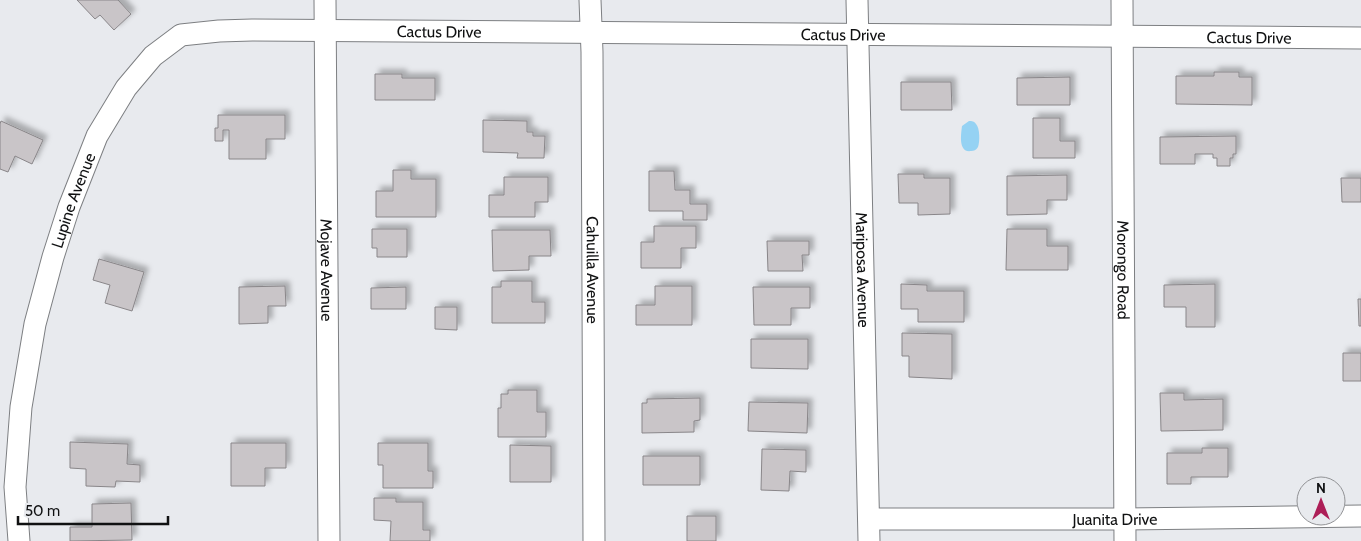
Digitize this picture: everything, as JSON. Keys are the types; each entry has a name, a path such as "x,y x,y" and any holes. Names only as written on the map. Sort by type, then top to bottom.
{"street":[{"name":"Mojave Avenue","path":"325,0 329,541"},
{"name":"Cahuilla Avenue","path":"590,0 592,52 594,541"},
{"name":"Mariposa Avenue","path":"856,0 869,541"},
{"name":"Morongo Road","path":"1122,0 1125,541"},
{"name":"Cactus Drive","path":"326,30 1361,38"},
{"name":"Lupine Avenue","path":"19,541 15,487 21,407 35,324 52,257 97,136 126,88 153,56 181,35 219,31 326,30"},
{"name":"Juanita Drive","path":"869,519 1124,519 1361,516"}],"water":[{"path":"969,121 975,123 979,132 978,147 972,151 964,149 961,142 962,126"}],"building":[{"path":"77,0 118,0 131,14 114,30 100,15 95,19"},
{"path":"1214,72 1239,72 1239,77 1252,77 1252,105 1176,104 1176,76 1214,76"},
{"path":"375,74 402,74 402,78 435,78 435,100 375,100"},
{"path":"1070,77 1070,105 1017,105 1017,78"},
{"path":"901,82 951,82 952,110 901,110"},
{"path":"218,115 285,115 285,139 266,139 266,159 229,159 229,130 223,130 223,141 215,141"},
{"path":"1033,118 1060,118 1060,141 1075,141 1075,158 1033,158"},
{"path":"483,120 527,121 527,132 533,132 533,136 545,136 544,158 517,158 518,153 483,152"},
{"path":"1,121 43,140 32,164 15,156 8,172 0,169"},
{"path":"1236,136 1236,154 1233,154 1233,158 1230,158 1230,166 1217,166 1217,158 1213,158 1213,154 1195,154 1195,164 1160,164 1160,137"},
{"path":"393,170 411,170 411,179 436,179 436,217 376,217 376,191 393,191"},
{"path":"649,171 674,171 675,190 690,190 690,204 707,204 707,220 683,220 683,211 649,211"},
{"path":"898,174 924,174 924,178 950,178 950,214 918,215 918,203 899,203"},
{"path":"1067,175 1067,200 1047,200 1047,214 1007,215 1007,176"},
{"path":"504,177 548,177 548,202 535,202 535,217 489,217 489,195 504,195"},
{"path":"1341,178 1361,178 1361,202 1342,202"},
{"path":"654,226 696,226 696,248 681,248 681,268 641,268 641,242 654,242"},
{"path":"372,229 407,229 407,257 377,257 377,248 372,248"},
{"path":"1007,229 1047,229 1047,246 1068,246 1068,270 1006,270"},
{"path":"492,230 550,230 551,256 529,256 529,270 493,271"},
{"path":"767,241 809,241 809,255 802,255 803,271 768,271"},
{"path":"99,259 144,272 132,311 105,303 110,285 93,280"},
{"path":"501,281 532,281 532,302 545,302 545,323 492,323 492,287 501,287"},
{"path":"901,284 927,285 927,291 964,291 964,322 918,322 918,309 901,309"},
{"path":"1215,284 1215,327 1186,327 1186,307 1164,307 1164,285"},
{"path":"285,286 286,306 268,306 268,323 239,324 239,287"},
{"path":"655,286 692,286 692,325 636,325 636,305 655,305"},
{"path":"406,287 406,309 371,309 371,288"},
{"path":"753,287 810,287 810,308 791,308 791,325 754,325"},
{"path":"1358,299 1361,299 1361,326 1359,326"},
{"path":"435,307 457,307 457,330 435,329"},
{"path":"902,333 952,334 952,379 909,377 909,356 902,356"},
{"path":"751,339 808,339 808,369 751,368"},
{"path":"1343,353 1361,353 1361,381 1343,381"},
{"path":"508,390 537,390 537,412 546,412 546,437 498,437 498,408 501,408 501,394 508,394"},
{"path":"1160,393 1184,393 1184,400 1223,399 1223,430 1161,431"},
{"path":"700,398 700,420 694,421 694,432 642,433 642,403 647,403 647,399"},
{"path":"749,402 808,403 807,433 748,431"},
{"path":"70,442 128,444 127,464 140,465 140,482 116,481 115,487 86,486 86,469 70,468"},
{"path":"231,443 286,443 286,468 265,468 265,486 231,486"},
{"path":"378,443 428,443 428,471 433,471 433,488 383,488 383,465 378,465"},
{"path":"510,445 551,446 551,482 510,482"},
{"path":"1202,448 1228,448 1228,477 1191,477 1191,484 1167,484 1167,453 1202,453"},
{"path":"762,449 806,450 806,472 790,471 789,491 761,490"},
{"path":"643,456 700,456 700,485 643,485"},
{"path":"374,498 396,498 396,502 423,502 423,530 430,530 430,541 390,541 391,521 374,520"},
{"path":"131,503 132,540 70,541 70,527 92,527 92,504"},
{"path":"687,516 716,516 716,541 687,541"}]}
